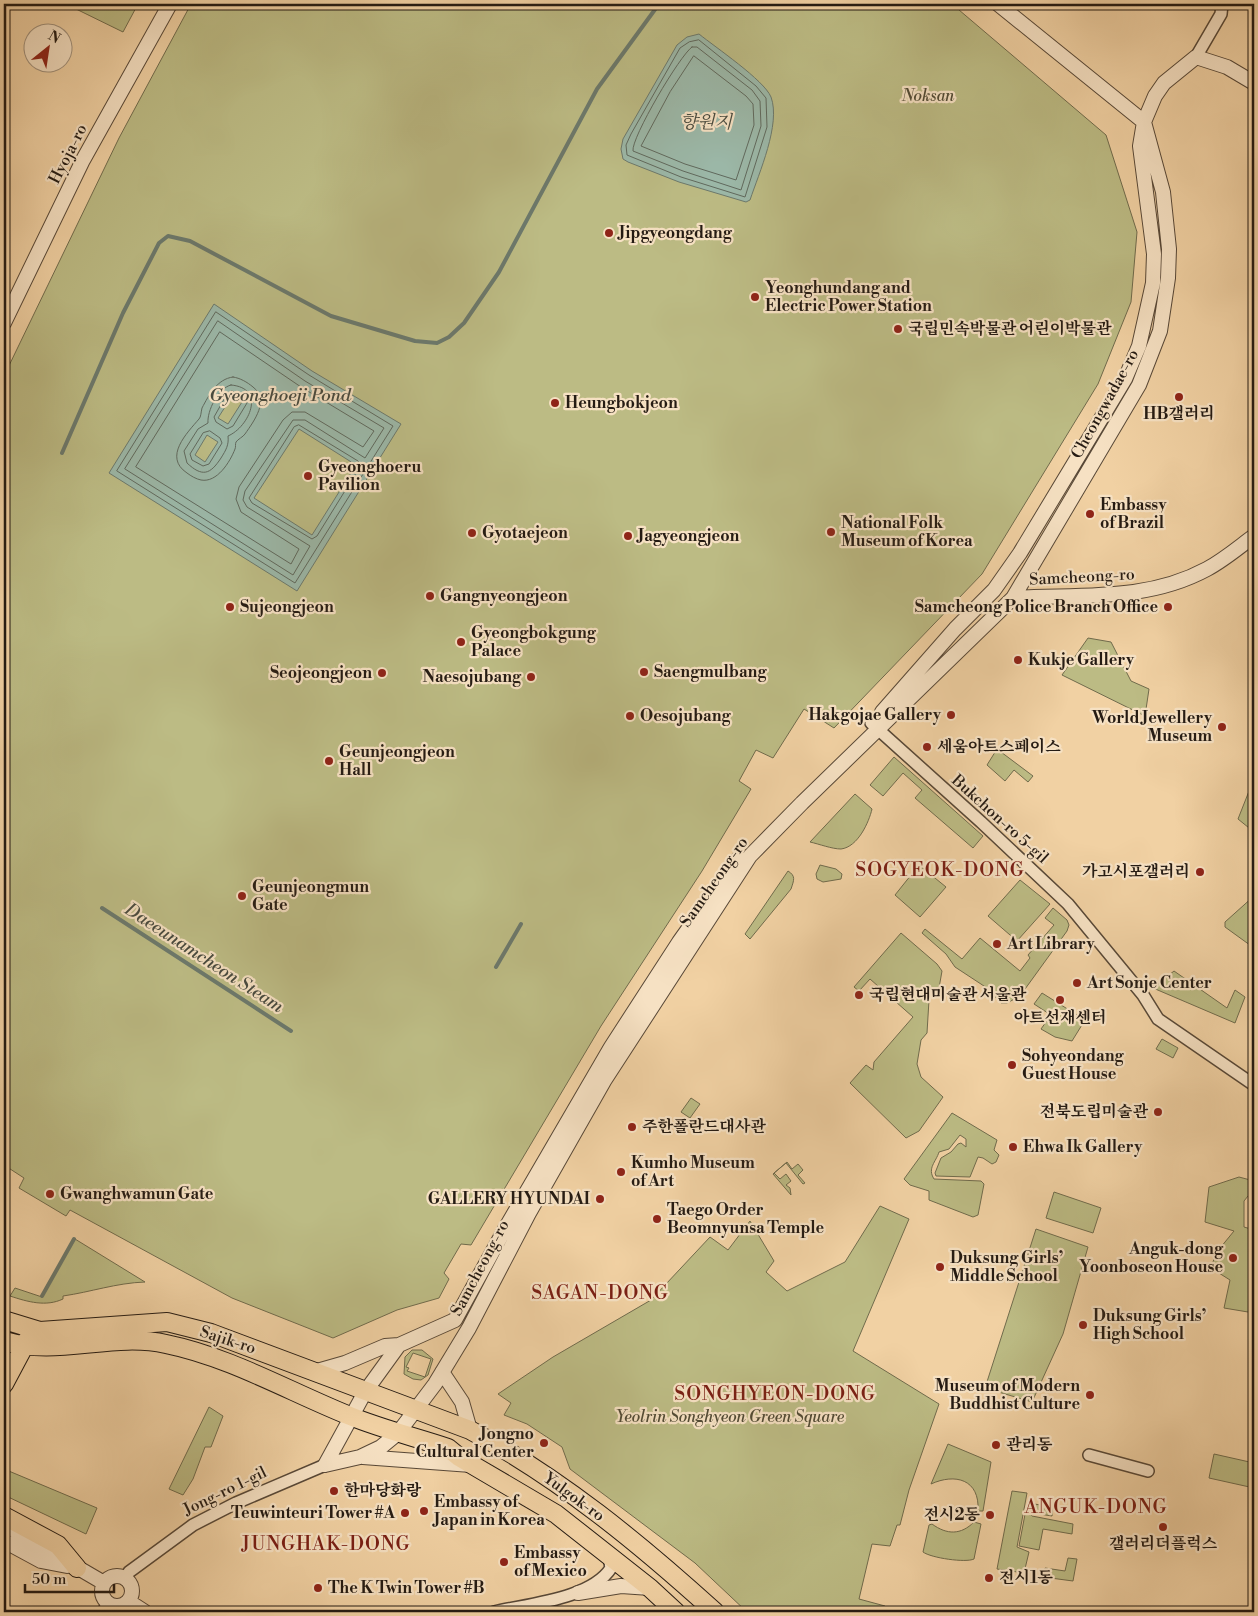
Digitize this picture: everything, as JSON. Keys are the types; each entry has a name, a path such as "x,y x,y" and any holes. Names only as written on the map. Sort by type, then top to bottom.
{"main road":[{"name":"Sajik-ro","path":"10,1323 33,1330 67,1330 167,1322 211,1333 317,1371 365,1392 414,1410"},
{"path":"5,1344 10,1323"},
{"path":"4,1384 33,1330"},
{"name":"Sajik-ro","path":"5,1344 53,1348 131,1340 166,1344 257,1375 351,1417 398,1433"},
{"name":"Yulgok-ro","path":"414,1410 470,1430 508,1450 584,1502 715,1612"},
{"name":"Yulgok-ro","path":"398,1433 448,1448 556,1514 650,1588 676,1612"},
{"path":"4,1516 58,1545 77,1568"}],"street":[{"name":"Hyoja-ro","path":"4,324 84,160 170,4"},
{"path":"998,4 1144,122 1154,96 1164,83 1196,57 1221,14 1222,4"},
{"path":"1196,57 1227,67 1254,83"},
{"name":"Cheongwadae-ro","path":"994,590 1020,553 1125,379 1139,346 1154,274 1153,245 1140,146 1144,122"},
{"name":"Cheongwadae-ro","path":"1013,598 1139,385 1160,332 1168,278 1169,249 1163,192 1144,122"},
{"name":"Samcheong-ro","path":"317,1371 345,1363 385,1346 399,1345 456,1320 505,1229 611,1047 712,894 748,846 874,726 1013,598 1130,594 1156,588 1207,569 1254,536"},
{"name":"Samcheong-ro","path":"360,1457 381,1446 398,1433 442,1372 604,1081 745,864 874,726 994,590"},
{"name":"Bukchon-ro 5-gil","path":"874,726 982,822 1068,904 1142,995 1158,1019 1254,1085"},
{"path":"325,1465 365,1392 399,1345"},
{"path":"442,1372 462,1402 470,1430"},
{"path":"1089,1455 1148,1471"},
{"path":"325,1465 360,1457 475,1465"},
{"name":"Jong-ro 1-gil","path":"104,1583 111,1577 125,1578 129,1572 193,1524 236,1503 325,1465"},
{"path":"4,1524 104,1583 102,1592 106,1608 128,1606 145,1612"},
{"path":"4,1541 40,1561 77,1568"},
{"path":"578,1593 606,1576 612,1568 609,1557"},
{"path":"125,1578 132,1589 128,1606"},
{"path":"494,1612 578,1593 620,1586 650,1588"}],"green space":[{"path":"76,4 138,4 123,32 74,8"},
{"name":"Gyeongbokgung Palace","path":"191,4 952,4 1106,135 1137,232 1131,302 1098,384 982,574 834,728 804,709 773,758 756,750 739,781 751,789 702,871 601,1026 471,1245 461,1244 444,1273 449,1279 439,1298 397,1310 333,1338 232,1298 70,1210 66,1216 19,1188 24,1178 4,1165 4,376 119,138"},
{"path":"1088,638 1111,642 1131,681 1149,689 1145,716 1062,675"},
{"path":"997,749 1033,776 1028,782 1014,770 1005,781 987,765"},
{"path":"894,757 983,836 973,848 915,798 922,790 903,773 883,796 870,785"},
{"path":"1254,781 1254,832 1238,819"},
{"path":"855,794 872,809 862,833 853,844 841,849 810,842"},
{"path":"820,865 836,869 842,874 841,879 823,882 817,879 816,874"},
{"path":"919,865 946,887 920,917 895,895"},
{"path":"788,871 794,878 791,889 750,939 745,934"},
{"path":"1020,880 1050,904 1017,941 988,916"},
{"path":"1254,896 1254,948 1225,927 1225,922"},
{"path":"1053,908 1067,920 1069,925 1067,931 1020,996 1007,1003 1001,1003 987,988 955,967 946,954 922,933 925,929 962,959 980,938 1020,971 1030,958 1028,955 1054,925 1045,918"},
{"path":"901,933 937,964 942,971 939,988 929,1000 927,1033 921,1040 917,1064 921,1077 943,1097 919,1131 906,1138 850,1083 866,1065 873,1070 874,1062 913,1017 870,979 859,991 854,987"},
{"path":"1174,971 1227,1008 1235,990 1245,997 1235,1023 1153,988"},
{"path":"1042,993 1085,1020 1072,1041 1055,1037 1041,1029 1051,1015 1034,1004"},
{"path":"1162,1039 1178,1048 1173,1058 1156,1049"},
{"path":"691,1098 700,1104 690,1118 681,1112"},
{"path":"952,1113 997,1140 994,1150 999,1155 996,1162 992,1164 978,1157 970,1177 936,1176 935,1173 941,1158 951,1152 958,1144 961,1143 966,1147 966,1139 960,1135 949,1149 939,1152 932,1168 931,1172 934,1179 981,1181 984,1184 978,1215 973,1217 929,1200 929,1191 910,1185 904,1179"},
{"path":"787,1162 792,1169 798,1164 803,1170 798,1175 805,1183 803,1184 786,1163 780,1168"},
{"path":"773,1174 780,1179 786,1174 791,1181 786,1185 790,1188 791,1195"},
{"path":"1239,1177 1254,1181 1254,1195 1248,1196 1244,1201 1244,1227 1254,1230 1254,1313 1224,1308 1230,1280 1211,1268 1216,1253 1234,1231 1205,1222 1209,1187"},
{"path":"1054,1192 1101,1208 1093,1233 1046,1218"},
{"name":"Yeolrin Songhyeon Green Square","path":"880,1206 909,1219 853,1351 939,1404 909,1490 900,1525 897,1525 890,1546 872,1544 859,1599 885,1606 884,1612 747,1612 695,1563 570,1469 562,1447 527,1424 504,1415 511,1403 498,1394 553,1357 651,1300 710,1237 728,1250 750,1221 774,1261 766,1272 787,1291 845,1262"},
{"path":"1036,1229 1088,1247 1063,1334 1032,1402 985,1388"},
{"path":"75,1239 145,1282 124,1284 63,1296 63,1299 50,1303 30,1302 10,1296 15,1288 42,1297"},
{"path":"412,1350 422,1350 433,1359 428,1375 421,1380 413,1379 404,1374 405,1357","holes":["413,1353 431,1359 425,1377 407,1371 409,1368 406,1367"]},
{"path":"209,1407 223,1416 211,1447 205,1447 193,1479 183,1495 169,1489"},
{"path":"948,1444 991,1462 983,1511 978,1511 978,1500 975,1492 964,1481 949,1479 931,1484"},
{"path":"1214,1454 1254,1463 1254,1488 1209,1478"},
{"path":"4,1469 97,1508 86,1534 4,1495"},
{"path":"1012,1491 1027,1493 1017,1547 1029,1552 1024,1573 997,1569"},
{"path":"1028,1503 1053,1507 1052,1516 1033,1513 1027,1507"},
{"path":"1026,1509 1032,1516 1073,1524 1072,1534 1043,1529 1039,1550 1019,1546"},
{"path":"974,1522 981,1524 974,1559 948,1559 923,1552 929,1525 932,1524 948,1532 954,1532 964,1529"},
{"path":"1068,1558 1077,1559 1073,1581 1043,1577 1045,1568 1065,1571"}],"water":[{"name":"향원지","path":"699,34 749,73 767,90 771,97 773,121 768,148 750,200 746,202 679,182 623,159 621,149 623,139 677,45 687,37"},
{"name":"Gyeonghoeji Pond","path":"214,304 312,371 401,424 297,591 109,473","holes":["232,396 242,402 228,424 218,418","299,429 356,465 312,535 254,498","207,435 218,442 205,462 195,455"]}],"waterway":[{"path":"62,453 123,313 159,243 168,236 190,241 331,316 415,341 437,343 449,337 464,323 499,272 597,89 659,4"},
{"name":"Daeeunamcheon Steam","path":"102,908 291,1031"},
{"path":"496,967 521,924"},
{"path":"42,1296 74,1239"}],"place":[{"name":"Jipgyeongdang","path":"609,233"},
{"name":"Yeonghundang and Electric Power Station","path":"755,297"},
{"name":"국립민속박물관 어린이박물관","path":"898,329"},
{"name":"HB갤러리","path":"1179,397"},
{"name":"Heungbokjeon","path":"555,403"},
{"name":"Gyeonghoeru Pavilion","path":"308,476"},
{"name":"Embassy of Brazil","path":"1090,514"},
{"name":"National Folk Museum of Korea","path":"831,532"},
{"name":"Gyotaejeon","path":"472,533"},
{"name":"Jagyeongjeon","path":"628,536"},
{"name":"Gangnyeongjeon","path":"430,596"},
{"name":"Sujeongjeon","path":"230,607"},
{"name":"Samcheong Police Branch Office","path":"1168,607"},
{"name":"Gyeongbokgung Palace","path":"461,642"},
{"name":"Kukje Gallery","path":"1018,660"},
{"name":"Saengmulbang","path":"644,672"},
{"name":"Seojeongjeon","path":"382,673"},
{"name":"Naesojubang","path":"531,677"},
{"name":"Hakgojae Gallery","path":"951,715"},
{"name":"Oesojubang","path":"630,716"},
{"name":"World Jewellery Museum","path":"1222,727"},
{"name":"세움아트스페이스","path":"927,747"},
{"name":"Geunjeongjeon Hall","path":"329,761"},
{"name":"가고시포갤러리","path":"1200,872"},
{"name":"Geunjeongmun Gate","path":"242,896"},
{"name":"Art Library","path":"997,944"},
{"name":"Art Sonje Center","path":"1077,983"},
{"name":"국립현대미술관 서울관","path":"859,995"},
{"name":"아트선재센터","path":"1060,1000"},
{"name":"Sohyeondang Guest House","path":"1012,1065"},
{"name":"전북도립미술관","path":"1158,1112"},
{"name":"주한폴란드대사관","path":"632,1127"},
{"name":"Ehwa Ik Gallery","path":"1013,1147"},
{"name":"Kumho Museum of Art","path":"621,1172"},
{"name":"Gwanghwamun Gate","path":"50,1194"},
{"name":"GALLERY HYUNDAI","path":"600,1199"},
{"name":"Taego Order Beomnyunsa Temple","path":"657,1219"},
{"name":"Anguk-dong Yoonboseon House","path":"1233,1258"},
{"name":"Duksung Girls’ Middle School","path":"940,1267"},
{"name":"Duksung Girls’ High School","path":"1083,1325"},
{"name":"Museum of Modern Buddhist Culture","path":"1090,1395"},
{"name":"Jongno Cultural Center","path":"544,1443"},
{"name":"관리동","path":"996,1445"},
{"name":"한마당화랑","path":"334,1491"},
{"name":"Embassy of Japan in Korea","path":"424,1511"},
{"name":"Teuwinteuri Tower #A","path":"405,1513"},
{"name":"전시2동","path":"990,1515"},
{"name":"갤러리더플럭스","path":"1163,1527"},
{"name":"Embassy of Mexico","path":"504,1562"},
{"name":"전시1동","path":"989,1578"},
{"name":"The K Twin Tower #B","path":"318,1588"}],"district":[{"name":"SOGYEOK-DONG","path":"940,870"},
{"name":"SAGAN-DONG","path":"600,1293"},
{"name":"SONGHYEON-DONG","path":"775,1394"},
{"name":"ANGUK-DONG","path":"1096,1507"},
{"name":"JUNGHAK-DONG","path":"326,1544"}],"park label":[{"name":"Noksan","path":"928,96"}]}
